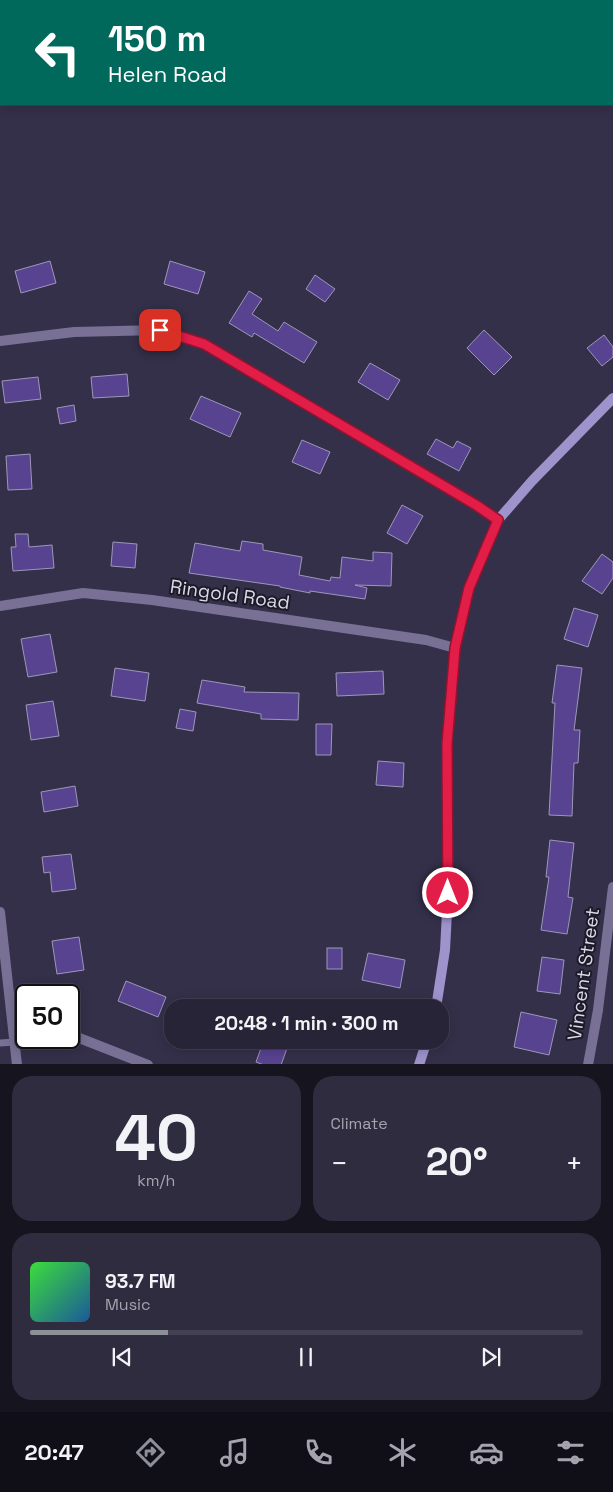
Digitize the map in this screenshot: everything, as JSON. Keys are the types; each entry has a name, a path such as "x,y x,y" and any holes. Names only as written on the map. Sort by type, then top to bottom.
{"main road":[{"path":"437,999 445,950 448,893 447,744 455,648 469,588 498,520 532,481 613,398"},
{"path":"419,1064 424,1049"}],"street":[{"path":"0,341 74,332 160,330 204,344 476,505 498,520"},
{"name":"Ringold Road","path":"0,606 83,593 152,600 416,639 455,648"},
{"name":"Vincent Street","path":"588,1064 598,1010 613,887"},
{"path":"0,912 4,984 12,1012 15,1042"},
{"path":"80,1038 148,1064"},
{"path":"16,1049 18,1064"}],"lane":[{"path":"0,1044 15,1042"}],"building":[{"path":"50,261 56,283 21,293 15,271"},
{"path":"170,261 205,272 198,294 164,284"},
{"path":"315,275 335,289 325,302 306,289"},
{"path":"249,291 262,299 252,314 278,331 284,322 317,342 304,363 254,333 252,337 229,323"},
{"path":"484,330 512,357 494,375 467,348"},
{"path":"604,335 613,347 613,357 602,366 587,348"},
{"path":"370,363 400,380 388,400 358,382"},
{"path":"127,374 129,396 93,398 91,377"},
{"path":"38,377 41,399 5,403 2,381"},
{"path":"201,396 241,413 230,437 190,419"},
{"path":"74,405 76,421 60,424 57,408"},
{"path":"436,439 453,448 457,441 471,448 459,471 427,454"},
{"path":"302,440 330,452 320,474 292,462"},
{"path":"30,454 32,489 8,490 6,456"},
{"path":"402,505 423,516 407,544 387,533"},
{"path":"15,534 28,534 29,547 52,545 54,568 13,571 11,547 16,547"},
{"path":"242,541 263,544 263,550 302,557 299,575 330,581 331,577 340,578 342,557 373,561 373,552 392,553 391,586 355,585 367,588 365,599 310,591 310,593 280,586 189,573 195,543 240,551"},
{"path":"113,542 137,544 135,568 111,566"},
{"path":"602,554 613,562 613,578 602,594 582,581"},
{"path":"574,608 598,615 588,647 564,639"},
{"path":"50,634 57,672 28,677 21,639"},
{"path":"557,665 582,668 574,730 580,730 578,763 574,763 572,816 549,815 555,703 552,703"},
{"path":"115,668 149,673 145,701 111,696"},
{"path":"383,671 384,694 337,696 336,673"},
{"path":"202,680 245,687 244,692 299,693 298,720 261,719 261,714 197,703"},
{"path":"53,701 59,736 31,740 26,705"},
{"path":"180,709 196,712 193,731 176,728"},
{"path":"316,724 332,724 331,755 316,755"},
{"path":"378,761 404,763 403,787 376,785"},
{"path":"75,786 78,806 44,812 41,792"},
{"path":"550,840 574,843 568,897 573,898 567,934 541,930 549,877 546,877"},
{"path":"71,854 76,889 52,892 50,872 44,873 42,857"},
{"path":"79,937 84,970 57,974 52,941"},
{"path":"327,948 342,948 342,969 327,969"},
{"path":"368,953 405,960 400,988 362,980"},
{"path":"542,957 564,960 560,994 537,991"},
{"path":"126,981 166,997 158,1017 118,1001"},
{"path":"521,1012 557,1020 549,1055 514,1047"},
{"path":"261,1049 287,1049 281,1064 261,1064 256,1062"}],"route":[{"path":"160,330 204,344 476,505 498,520 469,588 455,648 447,744 448,893"}]}
